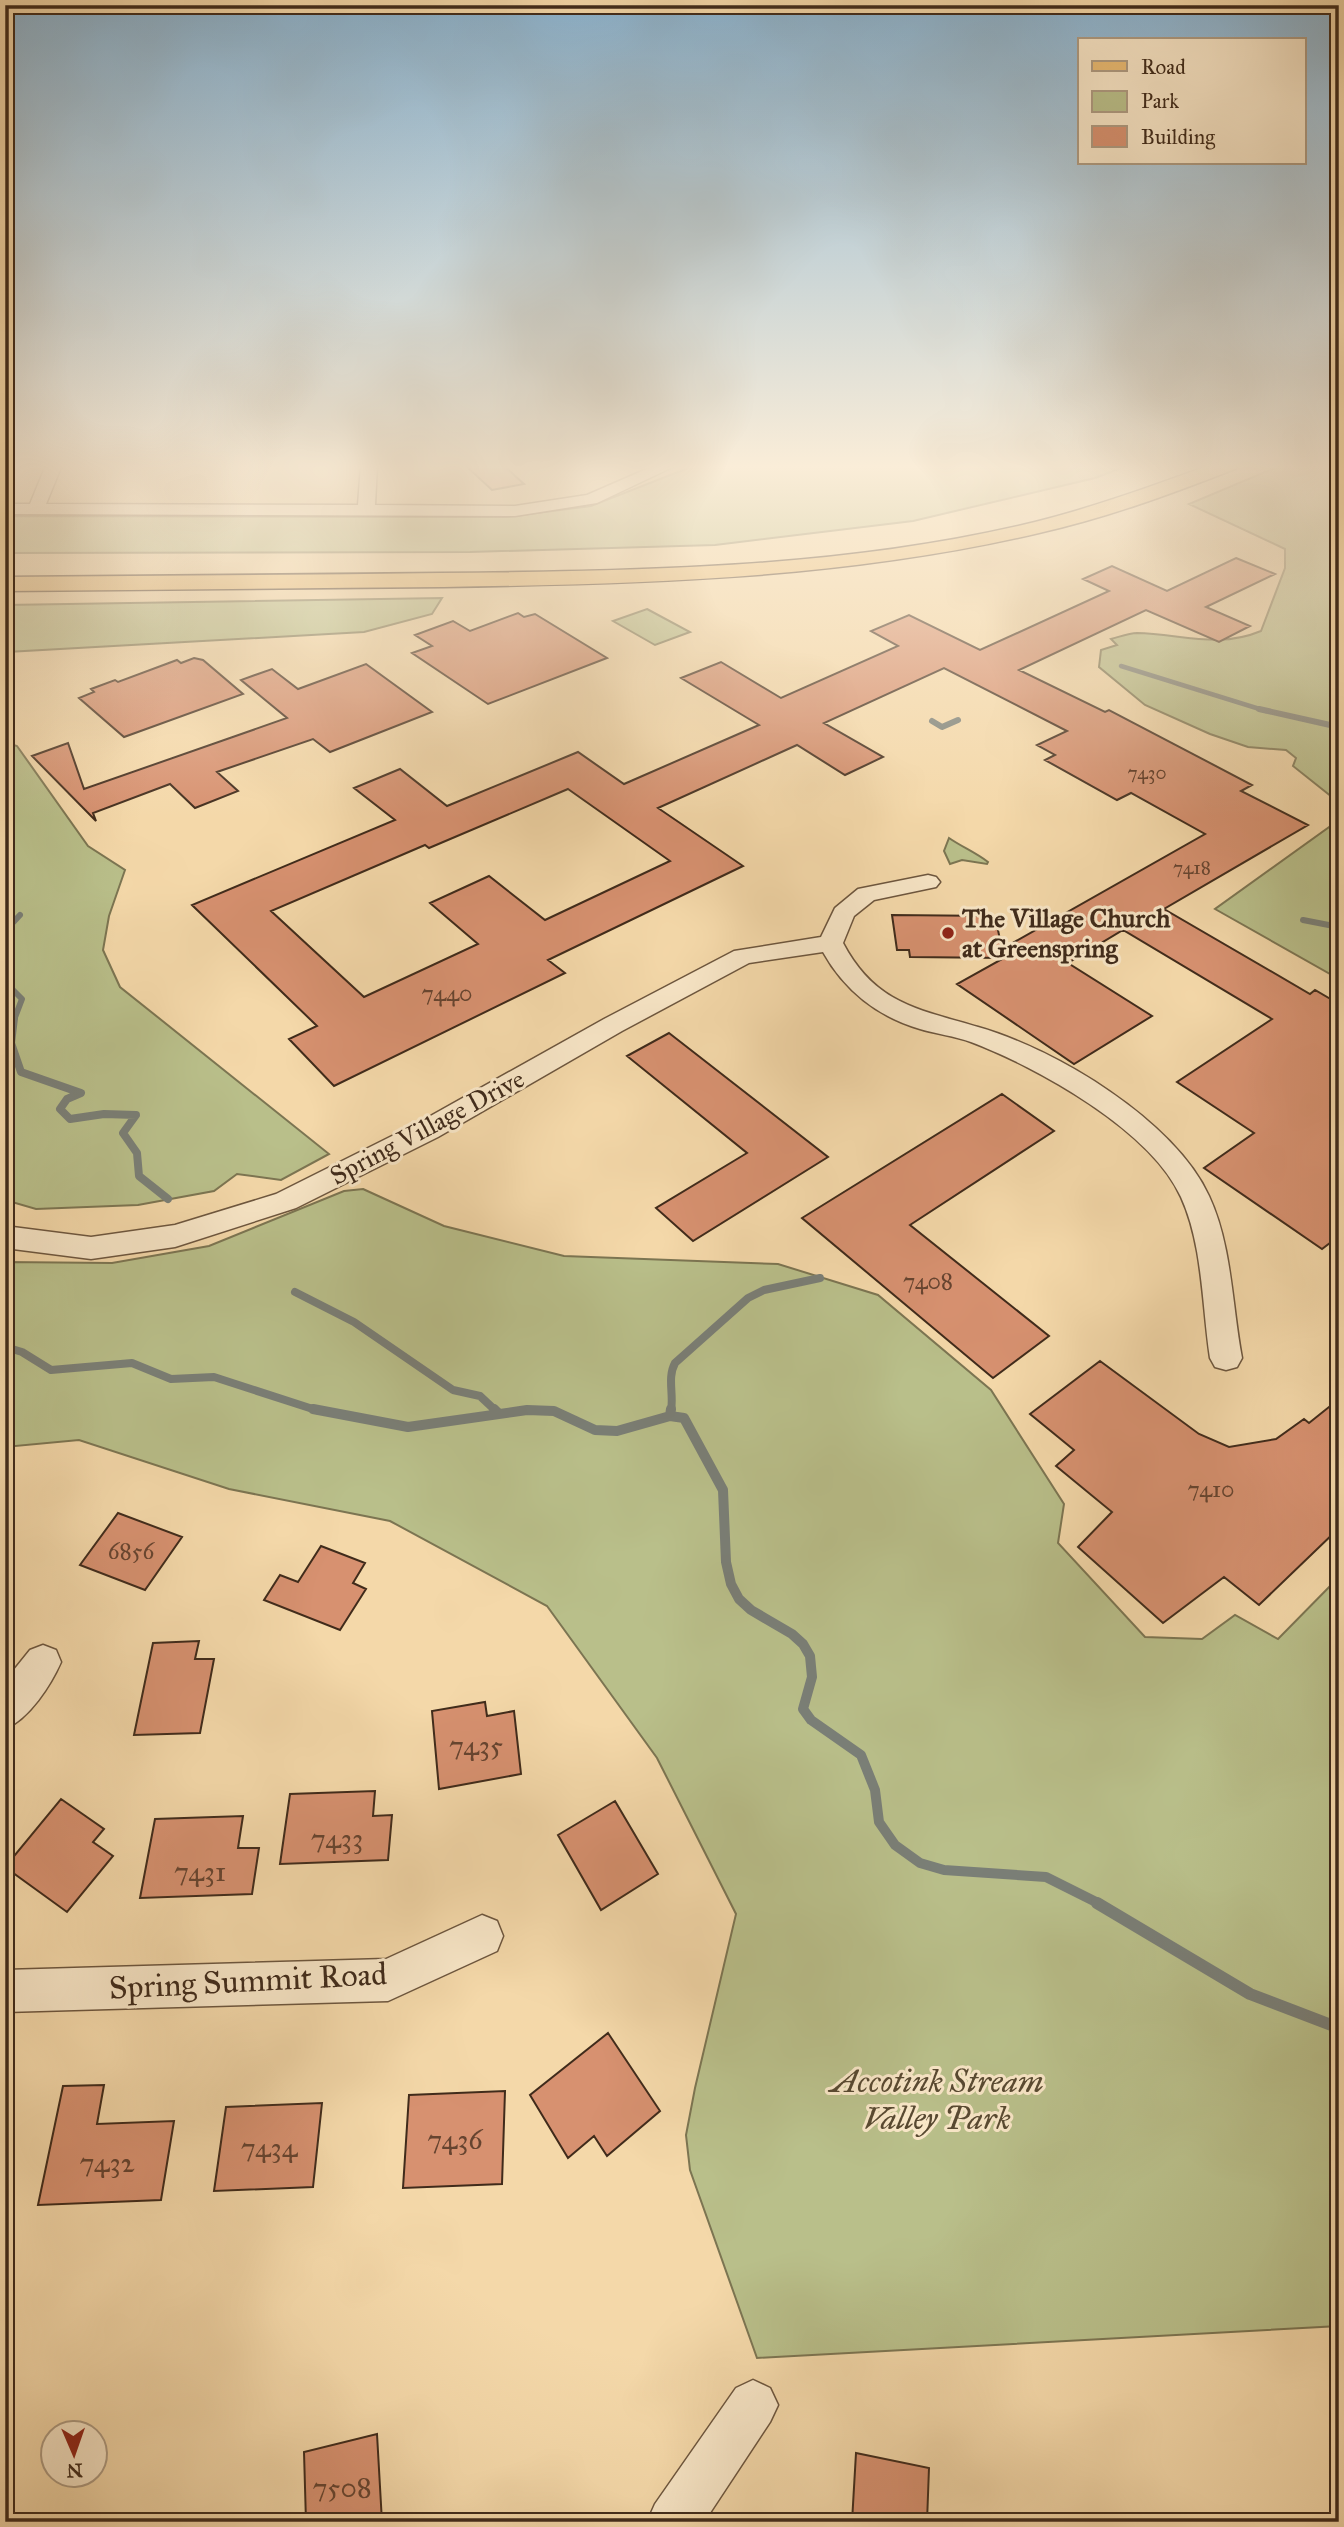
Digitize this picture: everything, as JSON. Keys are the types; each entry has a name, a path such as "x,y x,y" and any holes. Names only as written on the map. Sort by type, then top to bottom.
{"main road":[{"path":"5,584 131,583"}],"street":[{"path":"928,883 866,894 844,913 831,943 841,965 870,995 911,1017 985,1037 1045,1066 1094,1094 1149,1137 1181,1172 1195,1196 1203,1221 1226,1358"},
{"name":"Spring Village Drive","path":"5,1237 91,1248 175,1236 286,1201 428,1130 613,1025 743,956 831,943"},
{"path":"5,1711 43,1662"},
{"name":"Spring Summit Road","path":"5,1991 387,1980 482,1936"},
{"path":"673,2522 753,2405"}],"green space":[{"path":"1279,583 1339,583 1339,815 1337,801 1293,766 1296,758 1286,750 1248,747 1210,734 1145,705 1099,667 1101,650 1117,645 1111,639 1127,634 1214,640 1261,631"},
{"path":"442,598 432,614 364,632 7,652 5,656 5,605"},
{"path":"647,609 690,632 655,645 613,621"},
{"path":"5,742 17,746 88,846 125,870 109,916 103,950 120,987 329,1154 281,1180 237,1174 214,1191 138,1205 36,1209 5,1200"},
{"path":"1339,820 1339,979 1215,909"},
{"path":"949,838 983,858 987,864 962,860 950,864 944,851"},
{"name":"Accotink Stream Valley Park","path":"363,1189 444,1226 564,1256 778,1264 878,1295 991,1390 1064,1504 1058,1543 1145,1637 1202,1639 1235,1615 1278,1639 1339,1577 1339,2326 757,2358 690,2170 686,2135 736,1914 657,1758 547,1606 390,1521 229,1489 79,1440 5,1447 5,1262 112,1263 209,1246 344,1191"}],"building":[{"path":"1092,583 1149,583 1167,591 1184,583 1256,583 1206,607 1250,626 1219,642 1146,610 1019,670 1105,712 1109,710 1252,785 1241,791 1308,825 1164,909 1310,994 1315,990 1339,1004 1339,1236 1322,1249 1204,1168 1254,1133 1177,1082 1272,1019 1123,930 1068,963 1152,1016 1074,1064 957,984 1004,958 910,957 909,950 897,950 892,915 995,916 1002,949 1205,834 1131,793 1117,800 1045,760 1055,755 1037,745 1067,731 944,668 824,723 883,757 845,775 797,745 658,808 743,866 548,960 565,973 334,1086 289,1039 317,1026 192,905 395,820 354,788 400,769 447,806 578,752 624,784 759,725 681,678 721,662 781,698 898,646 871,631 909,615 980,650 1109,591","holes":["568,789 670,861 545,920 489,876 430,903 478,944 364,997 271,911 425,845 429,848"]},
{"path":"518,613 524,617 535,614 607,658 488,704 412,653 432,646 415,635 453,621 470,631"},
{"path":"194,658 203,660 243,694 124,737 79,698 94,692 91,689 115,680 118,682 177,660 181,663"},
{"path":"366,664 432,712 330,752 313,739 217,772 238,791 195,808 170,784 93,813 96,821 32,756 68,743 84,789 287,718 241,680 272,669 298,689"},
{"path":"669,1033 828,1157 693,1241 656,1208 747,1153 627,1056"},
{"path":"1002,1094 1054,1131 910,1225 1049,1336 993,1378 802,1218"},
{"path":"1100,1361 1199,1434 1229,1447 1276,1439 1304,1419 1309,1423 1339,1399 1339,1528 1259,1605 1224,1577 1163,1623 1078,1547 1112,1512 1056,1466 1074,1450 1030,1414"},
{"path":"118,1513 182,1537 145,1590 80,1565"},
{"path":"321,1546 365,1563 353,1583 366,1589 340,1630 264,1600 280,1575 298,1582"},
{"path":"199,1641 195,1659 214,1659 200,1733 134,1735 153,1643"},
{"path":"485,1702 487,1716 514,1711 521,1774 439,1789 432,1711"},
{"path":"375,1791 373,1816 392,1815 388,1860 280,1864 290,1794"},
{"path":"61,1799 104,1829 93,1842 113,1856 67,1912 5,1867"},
{"path":"615,1801 658,1874 601,1910 558,1835"},
{"path":"243,1816 238,1848 259,1848 252,1894 140,1898 155,1819"},
{"path":"608,2033 660,2111 607,2156 594,2136 568,2158 530,2095"},
{"path":"104,2085 97,2124 174,2121 161,2200 38,2205 63,2086"},
{"path":"505,2091 502,2184 403,2188 409,2095"},
{"path":"322,2103 313,2187 214,2191 226,2107"},
{"path":"377,2434 382,2522 306,2522 304,2452"},
{"path":"856,2453 929,2468 927,2522 852,2522"}],"waterway":[{"path":"1121,666 1261,709"},
{"path":"1261,709 1339,727"},
{"path":"1261,709 1266,711"},
{"path":"932,721 942,727 958,720"},
{"path":"5,931 20,915"},
{"path":"1303,920 1339,927"},
{"path":"5,982 22,999 14,1020"},
{"path":"14,1018 11,1043 21,1072 81,1093 67,1099 60,1109 70,1119 104,1114 136,1115 123,1133 137,1153 139,1176 168,1199"},
{"path":"671,1411 671,1374 675,1363 748,1298 764,1290 820,1278"},
{"path":"295,1292 354,1322 453,1390 480,1396 496,1411"},
{"path":"5,1352 12,1349 22,1352 51,1370 132,1363 171,1379 214,1377 319,1411"},
{"path":"313,1409 408,1427 527,1410 554,1411 595,1430 617,1431 670,1416"},
{"path":"670,1416 671,1409"},
{"path":"522,1411 546,1411"},
{"path":"670,1416 684,1418 723,1490 726,1562 731,1584 739,1599 751,1610 792,1634 803,1644 810,1656 812,1677 803,1709 811,1720 861,1755 875,1790 879,1822 895,1845 920,1863 944,1870 1046,1877 1100,1904"},
{"path":"1097,1903 1250,1994 1339,2028"}],"place":[{"name":"The Village Church at Greenspring","path":"948,933"}]}
